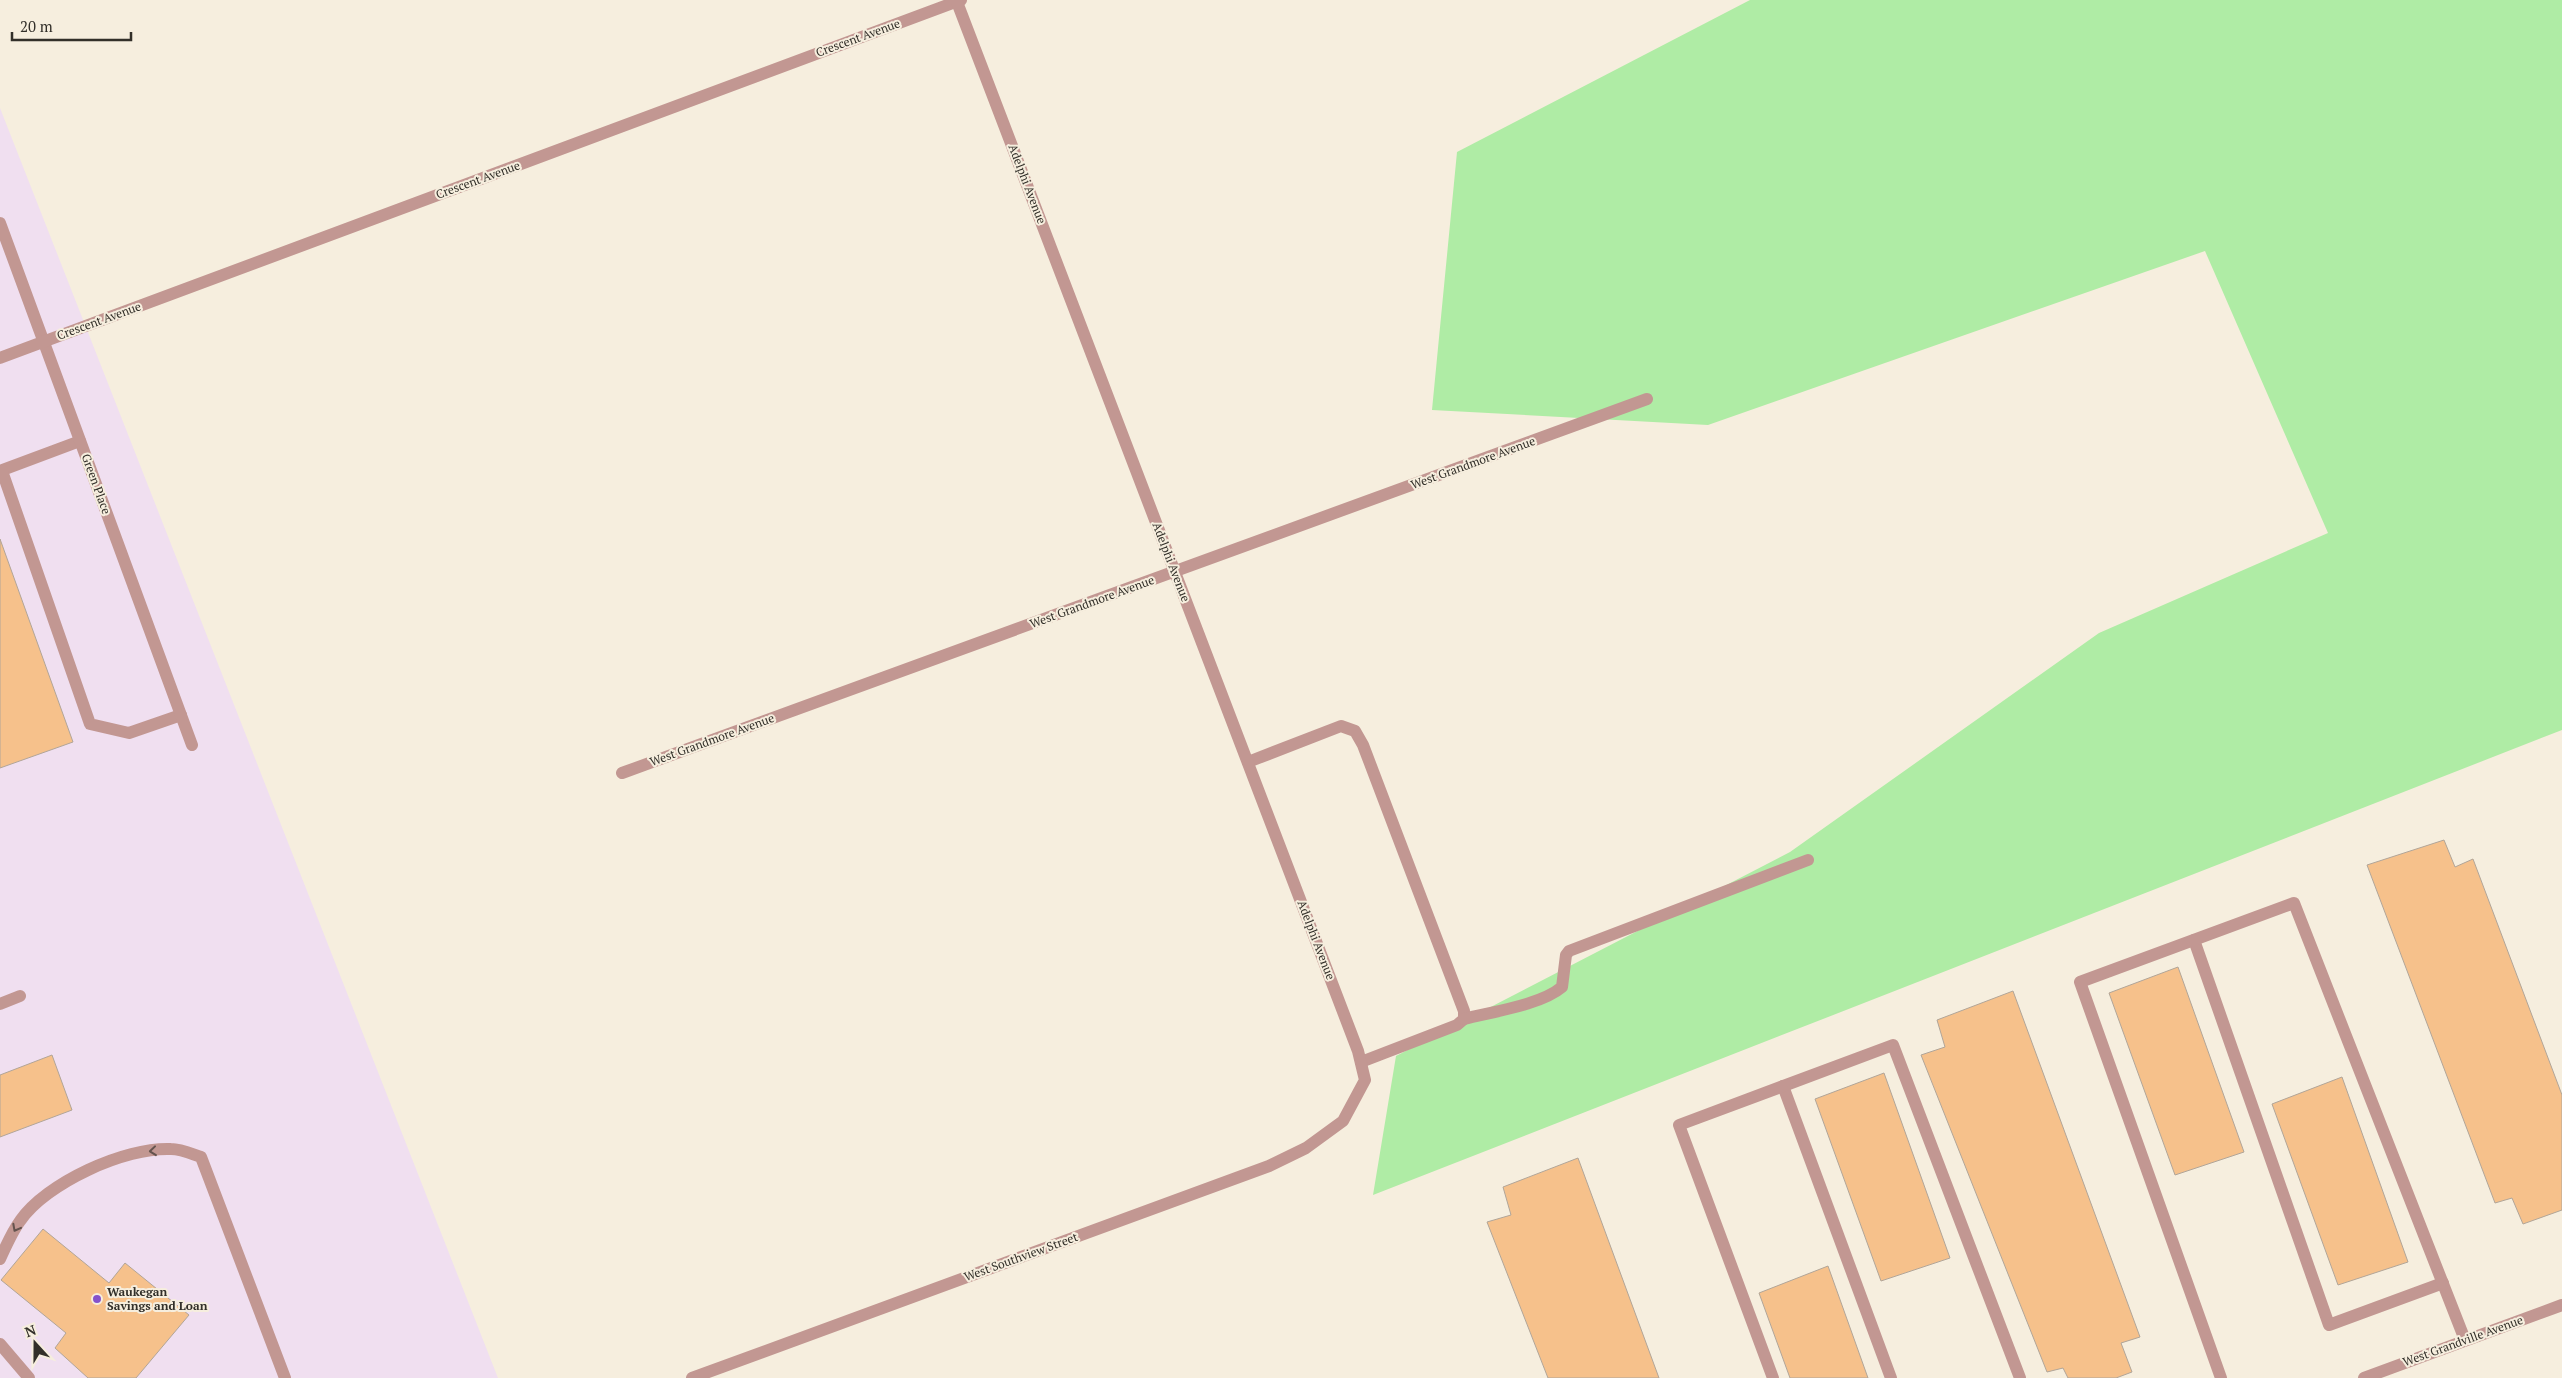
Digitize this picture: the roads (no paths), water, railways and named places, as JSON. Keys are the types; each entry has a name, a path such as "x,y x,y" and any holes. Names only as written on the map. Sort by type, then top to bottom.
{"street":[{"name":"Crescent Avenue","path":"0,358 959,1"},
{"name":"Adelphi Avenue","path":"959,1 1358,1050 1364,1080 1342,1121"},
{"name":"Green Place","path":"0,224 192,745"},
{"name":"West Grandmore Avenue","path":"622,773 1647,399"},
{"path":"80,441 1,471 90,724 129,734 181,715"},
{"path":"1248,762 1342,726 1355,731 1363,745 1460,1002 1464,1019"},
{"path":"1361,1062 1456,1025 1464,1019 1536,1000 1555,993 1562,987 1566,955 1569,951 1808,860"},
{"path":"2221,1378 2080,982 2294,903 2466,1340"},
{"path":"2194,940 2329,1325 2443,1283"},
{"path":"0,1004 20,996"},
{"path":"1773,1378 1679,1125 1893,1045 2020,1378"},
{"path":"1783,1086 1891,1378"},
{"name":"West Southview Street","path":"692,1378 1269,1166 1306,1148 1342,1121"},
{"path":"0,1259 20,1220 51,1191 89,1169 130,1153 172,1148 201,1156 285,1378"},
{"name":"West Grandville Avenue","path":"2364,1378 2562,1305"},
{"path":"0,1344 29,1378"}],"place":[{"name":"Waukegan Savings and Loan","path":"97,1299"}]}
